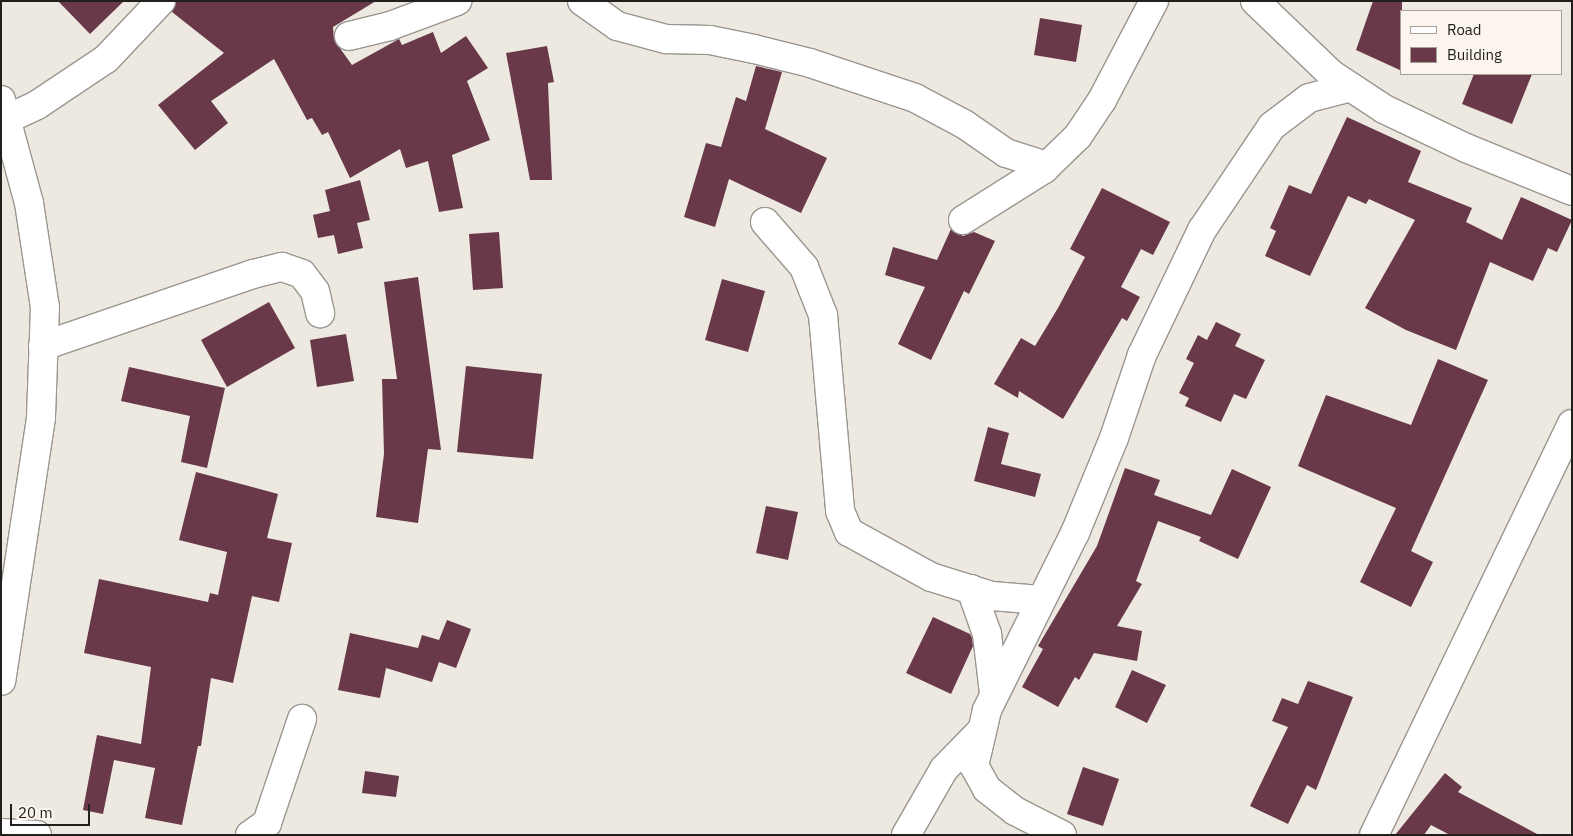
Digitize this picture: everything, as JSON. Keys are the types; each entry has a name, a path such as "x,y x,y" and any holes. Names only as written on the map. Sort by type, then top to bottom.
{"street":[{"path":"1,680 41,418 45,307 28,203 3,119 37,105 106,59 161,1"},
{"path":"349,36 390,26 457,1"},
{"path":"582,1 616,26 666,39 710,40 754,49 810,64 915,98 964,124 1006,153 1047,166"},
{"path":"962,220 1047,166 1078,136 1102,100 1154,1"},
{"path":"1255,1 1331,74 1384,109 1466,148 1572,191"},
{"path":"1062,835 1015,811 987,790 974,766 982,730 994,695 1098,479 1142,355 1202,230 1272,126 1309,98 1352,87"},
{"path":"765,222 804,267 823,315 840,511 849,532 931,577 992,596 1041,600"},
{"path":"43,346 253,274 282,267 302,274 314,291 320,313"},
{"path":"1374,835 1572,424"},
{"path":"971,589 987,634 994,695"},
{"path":"250,835 267,823 302,718"},
{"path":"906,835 944,769 982,730"},
{"path":"1,833 37,835"}],"building":[{"path":"58,1 124,1 90,34"},
{"path":"176,1 376,1 333,27 334,40 352,65 399,39 402,45 433,32 441,53 466,36 488,68 467,81 490,140 452,155 463,208 439,212 428,161 406,168 400,149 350,178 328,132 322,135 312,118 307,120 274,59 211,101 228,123 195,150 158,105 224,53 172,12"},
{"path":"1373,1 1402,1 1402,10 1400,10 1400,70 1356,50"},
{"path":"1040,18 1082,25 1076,62 1034,55"},
{"path":"547,46 554,82 548,83 552,180 530,180 506,53"},
{"path":"756,66 782,72 765,129 827,158 801,213 729,179 715,227 684,217 706,143 721,147 736,97 746,101"},
{"path":"1474,75 1532,75 1512,124 1462,104"},
{"path":"1347,117 1421,151 1408,182 1472,208 1466,222 1502,240 1521,197 1572,220 1557,252 1548,248 1533,281 1490,262 1456,350 1406,330 1365,308 1415,220 1369,199 1366,204 1348,196 1310,276 1265,256 1276,231 1270,228 1289,185 1311,194"},
{"path":"360,180 370,220 357,223 363,248 338,254 334,235 318,238 313,215 330,211 325,190"},
{"path":"1102,188 1170,222 1153,255 1141,249 1121,287 1140,297 1127,321 1122,318 1063,419 1019,391 1018,398 994,384 1021,338 1035,346 1058,308 1085,257 1070,249"},
{"path":"951,229 963,236 974,232 995,241 969,294 964,291 931,360 898,344 925,287 885,275 893,247 937,260"},
{"path":"499,232 503,288 473,290 469,234"},
{"path":"418,277 441,450 428,449 418,523 376,517 384,454 382,379 397,379 384,282"},
{"path":"722,279 765,291 748,352 705,340"},
{"path":"269,302 295,348 227,387 201,340"},
{"path":"1216,322 1241,334 1235,346 1265,360 1246,399 1234,394 1221,422 1185,406 1189,398 1179,393 1194,363 1186,359 1198,335 1207,340"},
{"path":"346,334 354,381 317,387 310,340"},
{"path":"1438,359 1488,380 1411,551 1433,562 1411,607 1360,582 1396,508 1298,466 1326,395 1411,425"},
{"path":"466,366 542,374 533,459 457,452"},
{"path":"129,367 225,388 207,468 181,462 190,416 121,401"},
{"path":"988,427 1009,433 1001,464 1041,474 1035,497 974,481"},
{"path":"1125,468 1160,480 1154,495 1211,515 1232,469 1271,487 1238,559 1199,541 1201,537 1158,521 1136,581 1142,584 1117,626 1142,631 1137,661 1094,653 1079,680 1075,677 1058,707 1022,687 1043,649 1038,646 1097,546"},
{"path":"196,472 278,494 267,538 292,543 279,602 252,596 233,683 211,678 201,746 198,746 182,825 145,818 155,768 114,760 103,814 83,810 97,735 141,744 151,667 84,653 99,579 208,602 210,593 218,595 227,552 179,540"},
{"path":"766,506 798,512 788,560 756,553"},
{"path":"933,617 970,634 972,638 973,646 951,694 906,673"},
{"path":"447,620 471,629 456,668 439,662 432,682 386,668 380,698 338,690 350,633 418,648 422,635 439,640"},
{"path":"1132,670 1166,685 1147,723 1115,707"},
{"path":"1308,681 1353,697 1316,790 1307,785 1288,824 1250,806 1288,727 1272,721 1282,698 1298,704"},
{"path":"1083,767 1119,779 1103,826 1067,814"},
{"path":"365,771 399,776 396,797 362,793"},
{"path":"1445,773 1462,787 1458,792 1539,835 1450,835 1431,825 1424,835 1395,835"}]}
